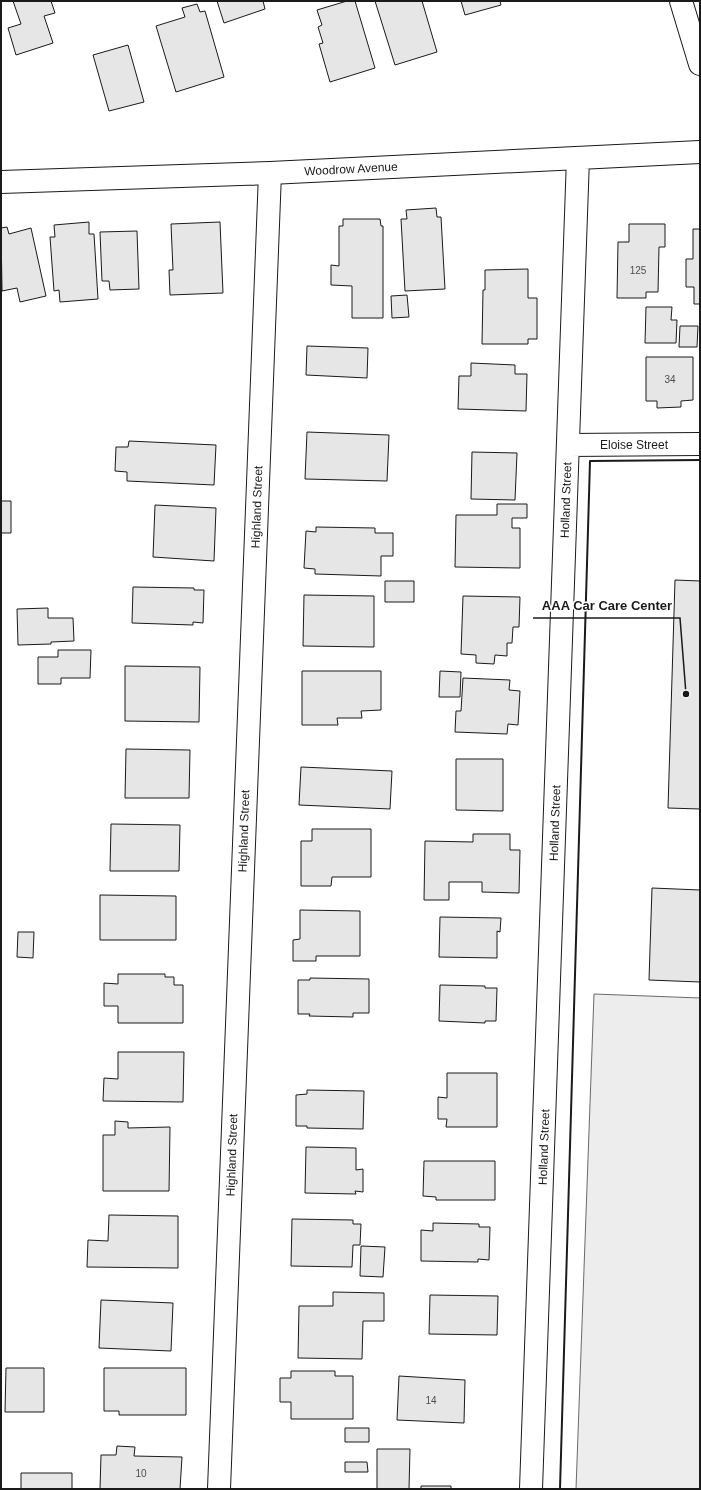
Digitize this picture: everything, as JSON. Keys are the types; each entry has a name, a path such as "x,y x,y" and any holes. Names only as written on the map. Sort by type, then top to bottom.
{"street":[{"path":"681,1 700,64"},
{"name":"Woodrow Avenue","path":"1,182 270,173 700,152"},
{"name":"Holland Street","path":"531,1489 578,158"},
{"name":"Highland Street","path":"219,1489 270,173"},
{"name":"Eloise Street","path":"568,445 700,444"}],"shaded area":[{"path":"594,994 700,998 700,1489 576,1489"}],"building":[{"path":"13,1 51,1 55,13 44,16 53,43 16,55 8,28 21,24"},
{"path":"217,1 263,1 265,9 224,23"},
{"path":"347,1 355,1 375,68 330,82 319,44 323,43 318,27 322,25 317,10"},
{"path":"375,1 422,1 437,52 395,65"},
{"path":"461,1 500,1 501,5 465,15"},
{"path":"197,4 200,12 205,11 224,77 176,92 156,26 185,17 182,8"},
{"path":"128,45 144,102 109,111 93,55"},
{"path":"436,208 437,217 441,217 445,289 405,291 401,219 407,219 406,210"},
{"path":"343,219 380,219 381,226 383,226 383,318 352,318 352,286 331,285 331,265 339,266 339,226 343,226"},
{"path":"89,222 89,234 94,234 98,299 60,302 59,290 54,291 50,237 55,237 54,225"},
{"path":"220,222 223,293 170,295 169,270 173,270 171,224"},
{"path":"629,224 665,224 665,247 659,247 658,292 646,292 646,298 617,298 618,242 629,242"},
{"path":"7,227 9,234 31,228 46,296 20,302 17,288 2,291 1,228"},
{"path":"693,229 700,229 700,304 694,304 694,287 686,287 686,259 693,259"},
{"path":"137,231 139,289 110,290 109,281 102,281 100,232"},
{"path":"528,269 528,298 537,298 537,339 528,339 528,344 482,344 485,270"},
{"path":"407,295 409,317 392,318 391,296"},
{"path":"646,307 672,307 671,320 677,320 676,343 645,343"},
{"path":"680,326 698,326 697,347 679,347"},
{"path":"307,346 368,348 367,378 306,375"},
{"path":"646,357 693,357 693,400 681,401 681,407 657,408 657,401 646,401"},
{"path":"471,363 515,365 515,374 527,374 526,411 458,409 459,376 471,376"},
{"path":"307,432 389,435 387,481 305,479"},
{"path":"129,441 216,445 214,485 127,481 127,472 115,471 116,447 128,447"},
{"path":"472,452 517,453 515,500 471,499"},
{"path":"1,501 11,501 11,533 1,533"},
{"path":"497,504 527,504 527,518 512,518 512,528 520,528 520,568 455,567 456,515 497,515"},
{"path":"155,505 216,508 214,561 153,557"},
{"path":"316,527 375,528 375,533 393,533 393,556 381,556 381,576 315,574 315,569 304,568 306,531 316,532"},
{"path":"675,580 700,581 700,809 668,808"},
{"path":"385,581 414,581 414,602 385,602"},
{"path":"133,587 194,588 194,590 204,590 203,623 193,622 193,625 132,623"},
{"path":"304,595 374,596 374,647 303,646"},
{"path":"463,596 520,597 519,627 513,627 512,643 507,643 507,656 495,655 494,664 476,663 476,655 461,654"},
{"path":"48,608 48,618 73,618 74,641 51,642 51,644 18,645 17,609"},
{"path":"58,650 91,650 90,678 61,678 61,684 38,684 38,657 58,657"},
{"path":"125,666 200,667 199,722 125,721"},
{"path":"302,671 381,671 381,710 361,711 362,718 337,718 338,725 302,725"},
{"path":"440,671 461,672 460,697 439,697"},
{"path":"463,678 510,680 509,690 520,691 518,725 508,724 507,734 455,732 456,711 461,711"},
{"path":"126,749 190,750 189,798 125,798"},
{"path":"456,759 503,759 503,811 456,810"},
{"path":"301,767 392,771 390,809 299,805"},
{"path":"111,824 180,825 179,871 110,871"},
{"path":"312,829 371,829 371,877 332,877 331,886 301,886 301,841 312,841"},
{"path":"473,834 510,834 510,850 520,850 519,893 482,892 482,882 449,882 449,900 424,900 425,841 473,842"},
{"path":"652,888 700,890 700,982 649,980"},
{"path":"100,895 176,896 176,940 100,940"},
{"path":"300,910 360,911 360,956 316,956 316,961 293,961 293,940 300,939"},
{"path":"440,917 501,918 500,932 497,931 497,958 439,957"},
{"path":"18,932 34,932 33,958 17,957"},
{"path":"118,974 165,974 165,977 174,977 174,985 183,985 183,1023 118,1023 118,1006 104,1006 104,983 118,984"},
{"path":"310,978 369,979 369,1013 353,1013 353,1017 309,1016 310,1014 298,1014 298,980 310,980"},
{"path":"440,985 485,986 485,988 497,988 496,1021 485,1021 485,1023 439,1021"},
{"path":"118,1052 184,1052 183,1102 103,1101 104,1078 118,1079"},
{"path":"447,1073 497,1073 497,1127 446,1127 447,1119 438,1119 438,1097 447,1098"},
{"path":"307,1090 364,1091 363,1129 307,1128 307,1126 296,1126 296,1095 307,1094"},
{"path":"115,1121 128,1122 128,1128 170,1127 169,1191 103,1191 103,1135 115,1135"},
{"path":"306,1147 356,1148 356,1170 363,1169 363,1192 355,1191 356,1194 305,1193"},
{"path":"424,1161 495,1161 495,1200 436,1200 436,1197 423,1196"},
{"path":"109,1215 178,1216 178,1268 87,1267 88,1240 108,1241"},
{"path":"292,1219 353,1220 353,1224 361,1224 360,1245 353,1245 352,1267 291,1266"},
{"path":"433,1223 479,1224 479,1227 490,1227 489,1260 478,1259 478,1262 421,1261 421,1230 433,1231"},
{"path":"361,1246 385,1247 383,1277 360,1276"},
{"path":"333,1292 384,1293 384,1321 363,1321 362,1359 298,1358 299,1306 333,1306"},
{"path":"430,1295 498,1296 497,1335 429,1334"},
{"path":"101,1300 173,1303 171,1351 99,1348"},
{"path":"6,1368 44,1368 44,1412 5,1412"},
{"path":"104,1368 186,1368 186,1415 119,1415 119,1411 104,1411"},
{"path":"291,1371 335,1371 335,1376 353,1376 353,1419 291,1419 291,1402 280,1402 280,1378 291,1378"},
{"path":"399,1376 465,1380 464,1423 397,1420"},
{"path":"345,1428 369,1428 369,1442 345,1442"},
{"path":"117,1446 135,1447 134,1456 182,1457 180,1489 100,1489 101,1455 116,1455"},
{"path":"377,1449 410,1449 409,1489 377,1489"},
{"path":"345,1462 367,1462 368,1472 345,1472"},
{"path":"21,1473 72,1473 72,1489 21,1489"},
{"path":"421,1486 451,1486 451,1489 421,1489"}],"wall":[{"path":"560,1489 590,461 700,460"}],"place":[{"name":"AAA Car Care Center","path":"686,694"}]}
